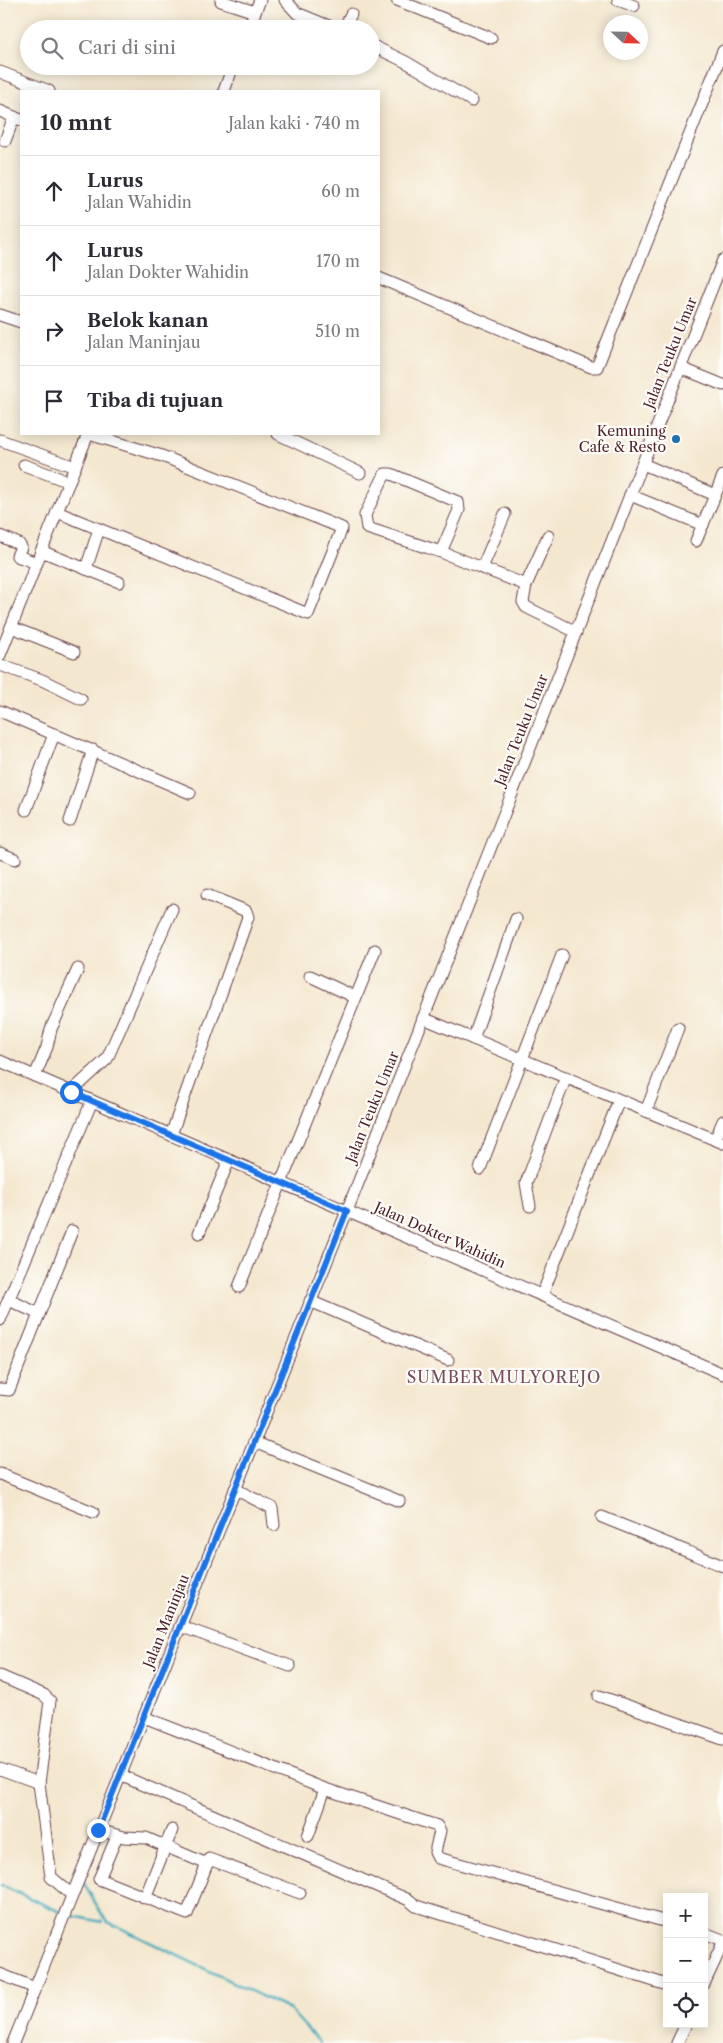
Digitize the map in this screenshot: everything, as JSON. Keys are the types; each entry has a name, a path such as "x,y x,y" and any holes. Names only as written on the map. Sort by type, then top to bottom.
{"street":[{"path":"252,20 260,0"},
{"path":"285,0 298,14 313,20"},
{"path":"397,0 491,38"},
{"path":"618,0 634,6"},
{"path":"221,1 255,12"},
{"path":"348,20 351,14"},
{"path":"380,49 406,62 472,101"},
{"path":"380,278 431,298 591,367 597,367 723,51"},
{"path":"0,72 46,90"},
{"path":"224,90 230,75"},
{"path":"0,111 18,118 6,141"},
{"name":"Jalan Teuku Umar","path":"347,1211 642,464 681,368 718,288 723,260"},
{"path":"0,315 20,322"},
{"path":"681,368 723,385"},
{"path":"0,655 88,435"},
{"path":"57,512 308,614 342,528 162,456 91,435"},
{"path":"280,435 360,472"},
{"path":"0,440 74,467"},
{"path":"642,464 715,494"},
{"path":"24,465 69,482"},
{"path":"441,552 459,510 458,502 391,474 385,474 365,515 367,528 441,552 526,585"},
{"path":"696,541 723,476"},
{"path":"630,494 702,525"},
{"path":"482,568 505,514"},
{"path":"86,569 99,529"},
{"path":"0,536 19,544 21,547 17,556 36,563"},
{"path":"548,536 526,585 523,602 526,607 576,632"},
{"path":"41,551 119,582"},
{"path":"11,627 74,652"},
{"path":"0,665 42,680 81,699"},
{"path":"0,711 190,793"},
{"path":"26,810 54,734"},
{"path":"70,821 92,750"},
{"path":"0,853 15,859"},
{"path":"171,1135 248,917 246,911 207,896"},
{"path":"71,1092 108,1059 172,909"},
{"path":"473,1039 516,919"},
{"path":"239,1287 375,950"},
{"path":"480,1169 562,955"},
{"path":"34,1076 47,1047 51,1029 78,969"},
{"path":"310,976 356,997"},
{"path":"423,1018 719,1141 723,1121"},
{"path":"646,1111 678,1028"},
{"name":"Jalan Dokter Wahidin","path":"0,1063 125,1115 723,1374"},
{"path":"530,1206 526,1182 566,1077"},
{"path":"542,1296 619,1100"},
{"path":"0,1320 92,1101"},
{"path":"199,1233 229,1160"},
{"name":"Jalan Maninjau","path":"13,2043 347,1211"},
{"path":"0,1390 9,1390 72,1231"},
{"path":"9,1300 39,1314"},
{"path":"310,1301 448,1360"},
{"path":"254,1442 399,1501"},
{"path":"0,1474 93,1512"},
{"path":"235,1489 272,1508 274,1525"},
{"path":"602,1517 723,1566"},
{"path":"180,1626 290,1666"},
{"path":"0,1676 44,1695 50,1701 39,1782 51,1877 74,1891"},
{"path":"599,1696 723,1739"},
{"path":"144,1716 325,1789 437,1826 440,1831 435,1852 438,1858 663,1921"},
{"path":"0,1769 39,1782"},
{"path":"120,1775 408,1900 416,1906 663,1984"},
{"path":"308,1836 325,1789"},
{"path":"98,1830 117,1836 146,1838 207,1864"},
{"path":"145,1898 172,1830"},
{"path":"117,1836 99,1879 187,1914 209,1859 300,1893"},
{"path":"82,1869 101,1876"},
{"path":"704,1983 723,1941 708,1935"},
{"path":"0,1974 35,1988"},
{"path":"677,2043 684,2028"}],"waterway":[{"path":"83,1882 106,1921 290,2010 320,2043"},
{"path":"0,1885 63,1913"},
{"path":"68,1915 102,1922"}],"place":[{"name":"Kemuning Cafe & Resto","path":"676,439"}],"district":[{"name":"SUMBER MULYOREJO","path":"504,1377"}],"route":[{"path":"71,1092 347,1211 98,1830"}]}
